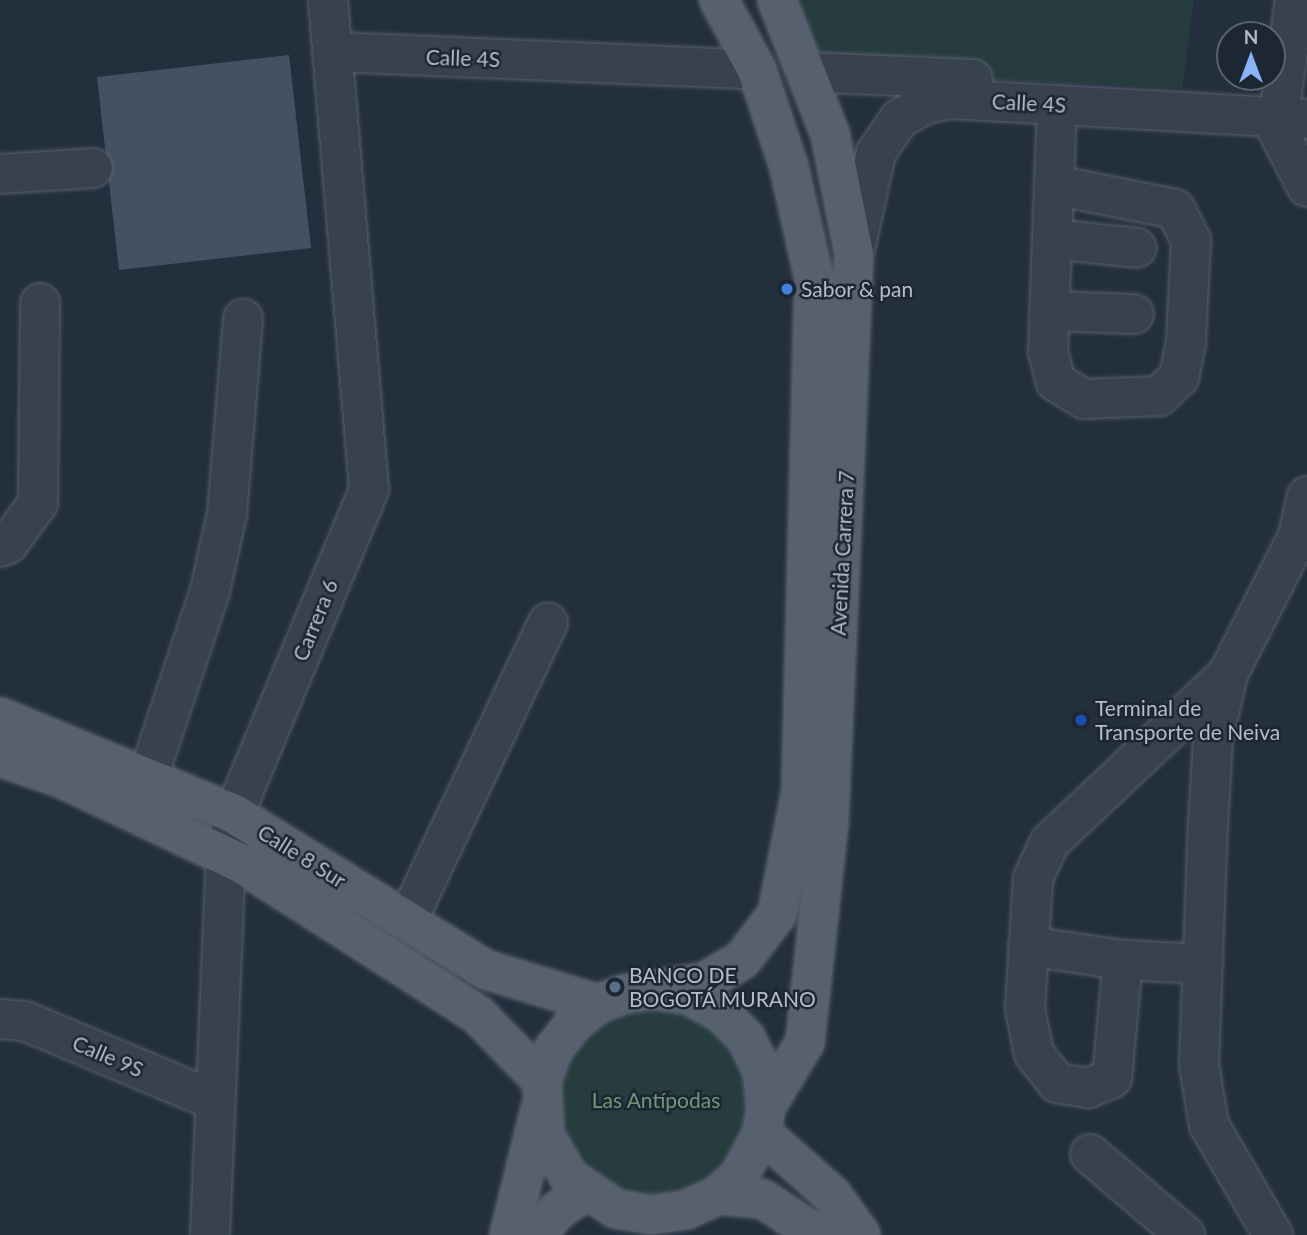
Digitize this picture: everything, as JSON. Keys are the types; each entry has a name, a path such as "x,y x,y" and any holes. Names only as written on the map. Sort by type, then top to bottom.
{"main road":[{"name":"Avenida Carrera 7","path":"652,990 704,982 742,960 777,914 801,792 814,278 789,167 757,70 719,0"},
{"name":"Avenida Carrera 7","path":"764,1120 805,1042 827,833 854,254 830,134 777,0"},
{"name":"Calle 8 Sur","path":"0,717 234,814 487,970 598,1004"},
{"name":"Calle 8 Sur","path":"0,757 61,778 226,857 478,1014 541,1094"},
{"path":"509,1235 541,1094 560,1041 598,1004 652,990 688,995 720,1012 746,1038 762,1070 764,1120 739,1176 718,1195 686,1210 651,1215 615,1209 584,1192 556,1160 541,1094"},
{"path":"764,1120 832,1195 861,1235"},
{"path":"538,1235 557,1211 584,1192"},
{"path":"718,1195 763,1199 817,1235"}],"street":[{"name":"Carrera 6","path":"210,1235 226,857 234,814 369,489 337,52 328,0"},
{"path":"1295,0 1293,109 1282,147 1307,187"},
{"name":"Calle 4S","path":"337,52 757,70"},
{"name":"Calle 4S","path":"805,72 1182,88 1293,109"},
{"name":"Calle 4S","path":"854,254 876,153 899,119 925,104 951,99 1057,105 1293,109"},
{"path":"1054,185 1175,209 1191,240 1186,342 1179,377 1160,396 1084,399 1056,382 1048,353 1050,311 1052,239 1054,185 1057,105"},
{"path":"0,174 93,168"},
{"path":"1052,239 1137,248"},
{"path":"0,547 8,544 38,503 40,303"},
{"path":"1050,311 1134,314"},
{"path":"148,777 211,591 224,527 243,319"},
{"path":"1273,1235 1209,1125 1199,1065 1213,739 1228,674 1288,560 1307,496"},
{"path":"408,921 548,623"},
{"path":"1123,960 1111,1078 1078,1086 1057,1083 1034,1055 1025,1009 1033,878 1050,842 1228,674"},
{"path":"1028,946 1123,960 1203,964"},
{"name":"Calle 9S","path":"0,1018 26,1021 215,1101"},
{"path":"1090,1154 1185,1235"}],"green space":[{"path":"777,0 1194,0 1182,88 805,72"},
{"name":"Las Antípodas","path":"670,1003 720,1026 755,1100 740,1153 698,1189 643,1198 592,1175 574,1154 562,1129 561,1073 573,1048 615,1011"}],"building":[{"path":"289,55 311,248 119,270 97,77"}],"place":[{"name":"Sabor & pan","path":"787,289"},
{"name":"Terminal de Transporte de Neiva","path":"1081,720"},
{"name":"BANCO DE BOGOTÁ MURANO","path":"615,987"}]}
